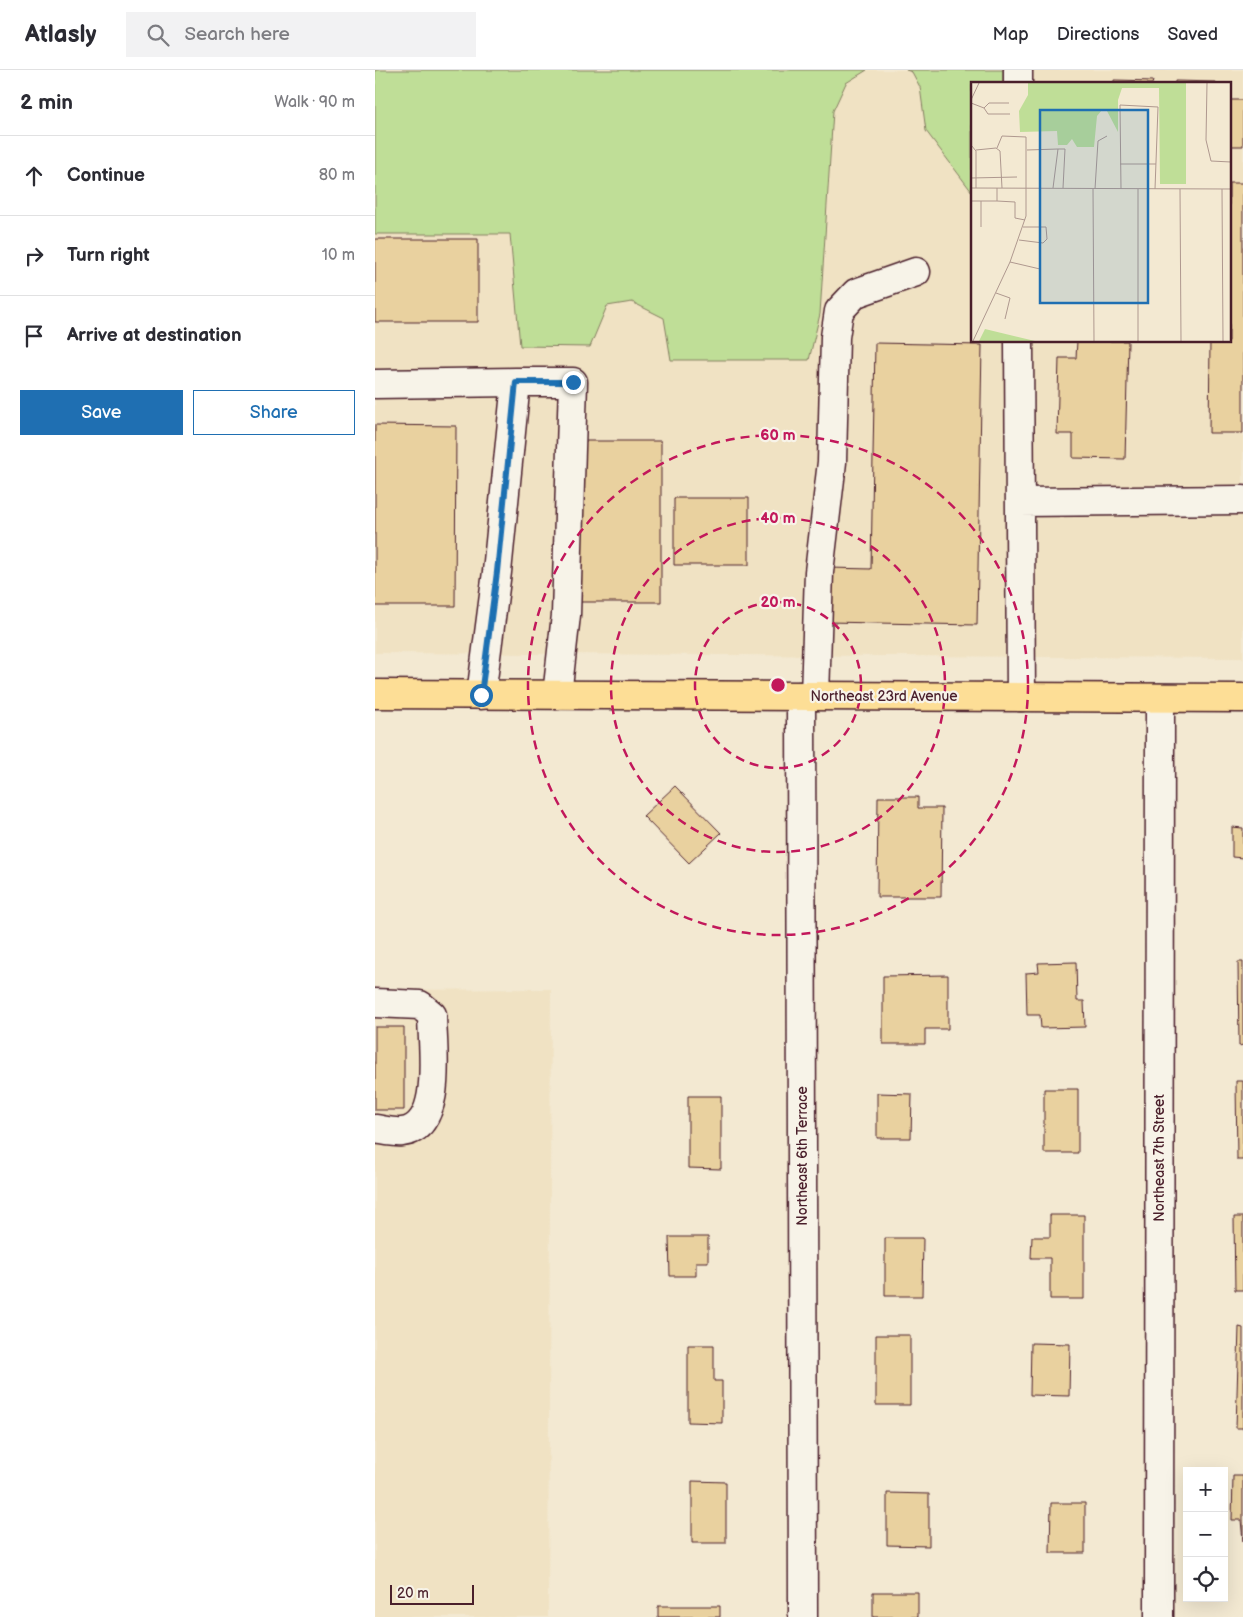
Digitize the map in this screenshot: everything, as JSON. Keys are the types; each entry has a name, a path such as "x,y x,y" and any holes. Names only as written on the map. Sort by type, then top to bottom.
{"main road":[{"name":"Northeast 23rd Avenue","path":"375,694 1243,698"}],"street":[{"name":"Northeast 6th Terrace","path":"803,1617 808,696 819,572 832,462 835,337 839,311 856,293 916,272"},
{"path":"1019,342 1021,697"},
{"path":"481,695 497,572 516,382"},
{"path":"375,384 573,382 566,615 557,695"},
{"path":"1020,502 1243,500"},
{"name":"Northeast 7th Street","path":"1159,1617 1160,698"},
{"path":"375,1004 420,1005 432,1016 433,1099 427,1114 419,1126 402,1132 375,1129"}],"shaded area":[{"path":"375,70 1243,70 1243,658 375,653"},
{"path":"551,989 548,1617 375,1617 375,990"}],"green space":[{"path":"375,70 867,70 846,83 833,111 820,314 809,360 671,360 664,318 632,302 607,306 590,347 520,346 510,234 375,234"},
{"path":"906,70 1003,70 1003,82 971,82 971,191 926,131 920,87 912,72"}],"building":[{"path":"1114,80 1153,81 1153,82 1114,82"},
{"path":"1175,81 1216,82 1175,82"},
{"path":"1231,100 1243,100 1243,146 1231,146"},
{"path":"1231,183 1243,183 1243,433 1209,433 1210,342 1231,342"},
{"path":"375,239 478,239 478,322 375,322"},
{"path":"1077,342 1128,342 1125,459 1073,458 1073,434 1057,434 1059,358 1076,358"},
{"path":"875,343 982,345 977,625 828,622 829,568 871,569"},
{"path":"375,425 456,426 455,606 375,606"},
{"path":"575,441 661,441 661,602 575,602"},
{"path":"674,498 749,498 749,565 674,565"},
{"path":"675,786 721,833 689,863 643,816"},
{"path":"878,797 918,797 918,808 942,808 941,897 877,897"},
{"path":"1232,827 1243,828 1243,858 1232,857"},
{"path":"1076,962 1077,1001 1084,1001 1085,1027 1041,1028 1040,1015 1027,1015 1026,973 1039,972 1038,963"},
{"path":"1238,962 1243,962 1243,1045 1239,1046"},
{"path":"948,975 948,1029 925,1029 925,1044 883,1044 883,976"},
{"path":"375,1027 404,1027 404,1110 375,1110"},
{"path":"1236,1081 1243,1081 1243,1160 1237,1160"},
{"path":"1044,1089 1078,1089 1078,1153 1044,1153"},
{"path":"877,1093 912,1094 911,1138 877,1138"},
{"path":"688,1096 721,1096 721,1169 688,1168"},
{"path":"1050,1215 1084,1215 1084,1299 1050,1299 1050,1258 1031,1258 1032,1237 1050,1237"},
{"path":"1234,1217 1243,1217 1243,1290 1235,1290"},
{"path":"669,1237 708,1237 708,1262 696,1262 696,1276 670,1276"},
{"path":"885,1238 923,1238 922,1296 885,1296"},
{"path":"1239,1327 1243,1328 1243,1428 1236,1428"},
{"path":"876,1335 910,1335 910,1405 876,1405"},
{"path":"1031,1343 1070,1344 1069,1396 1030,1395"},
{"path":"688,1345 714,1345 714,1381 722,1381 722,1423 688,1422"},
{"path":"1233,1476 1243,1476 1243,1541 1241,1520 1232,1520"},
{"path":"692,1481 726,1482 726,1543 692,1543"},
{"path":"887,1493 929,1494 929,1546 887,1545"},
{"path":"1051,1503 1085,1503 1085,1553 1050,1553"},
{"path":"873,1592 918,1592 918,1617 873,1617"},
{"path":"658,1606 720,1606 720,1617 658,1617"}],"route":[{"path":"481,695 497,572 516,382 573,382"}]}
